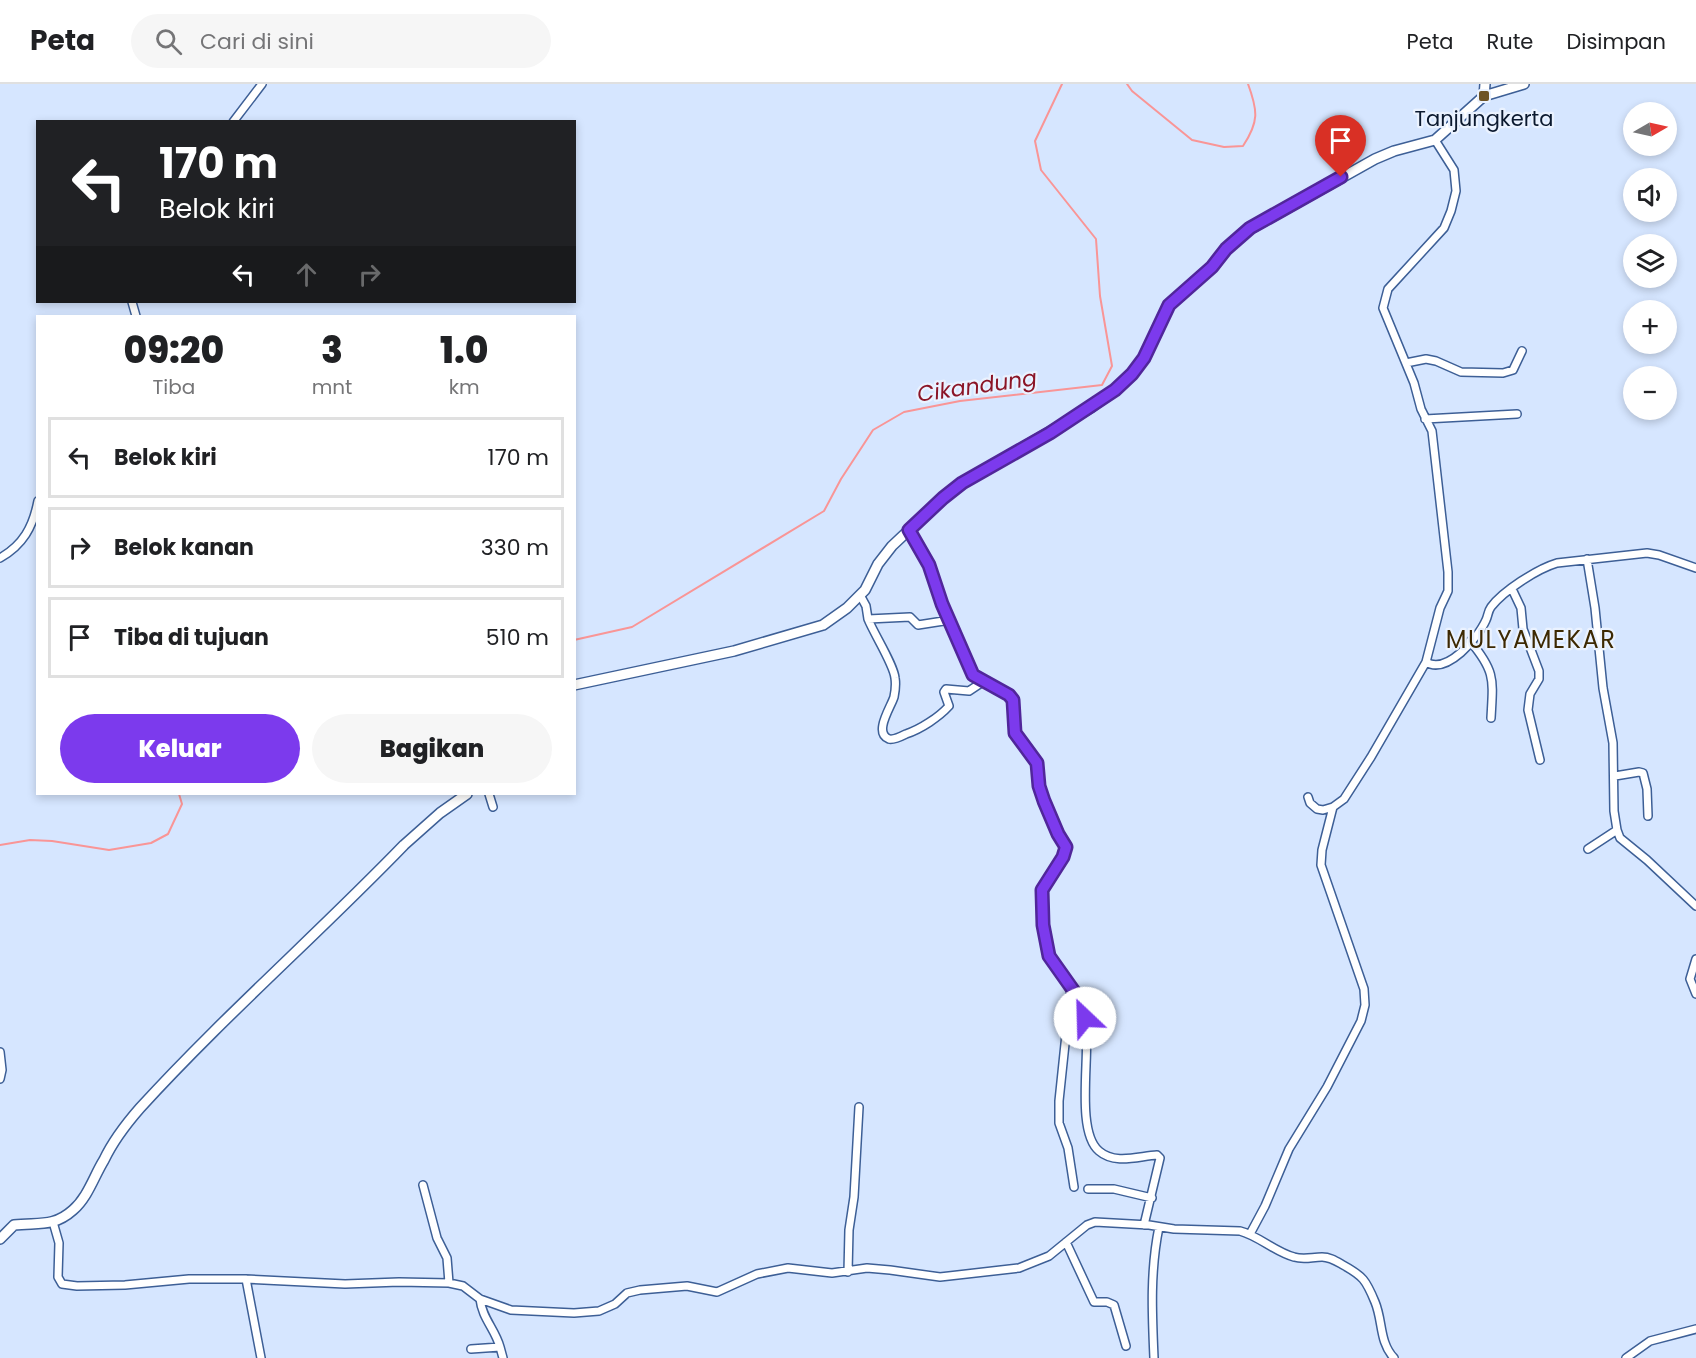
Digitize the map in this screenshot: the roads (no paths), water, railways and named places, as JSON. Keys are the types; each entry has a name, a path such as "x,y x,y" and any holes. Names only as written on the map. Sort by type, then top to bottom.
{"street":[{"path":"234,120 262,84"},
{"path":"1484,96 1485,84"},
{"path":"576,685 734,651 808,631 829,622 860,595 886,552 943,498 962,483 1092,407 1124,383 1144,358 1169,305 1212,267 1243,233 1375,159 1394,151 1435,140 1484,96 1524,84"},
{"path":"1308,797 1310,803 1317,809 1323,810 1333,807 1344,799 1426,662 1440,608 1448,591 1448,572 1433,440 1406,363 1383,308 1388,289 1444,228 1451,211 1456,191 1454,170 1435,140"},
{"path":"1406,363 1426,359 1461,372 1503,373 1513,370 1522,351"},
{"path":"1425,419 1517,414"},
{"path":"0,558 15,549 29,531 36,512"},
{"path":"909,530 929,565 973,675 1009,695 1013,700 1015,733 1037,763 1039,786 1044,801 1066,847 1063,857 1042,890 1041,904 1049,956 1071,987 1085,1018 1089,1133 1099,1151 1109,1156 1122,1159 1159,1156 1152,1198 1144,1225"},
{"path":"1426,662 1435,665 1447,662 1460,654 1485,621 1489,608 1543,567 1587,559 1653,554 1696,568"},
{"path":"1587,559 1595,608 1603,688 1613,743 1614,811 1617,830 1620,838 1696,906"},
{"path":"1512,589 1521,608 1523,629 1539,671 1539,679 1530,693 1528,710 1540,760"},
{"path":"860,595 866,606 868,619 895,678 893,698 882,724 882,732 887,738 891,740 911,733 943,712 949,706 944,692 946,689 969,691 984,681"},
{"path":"868,619 910,617 918,625 924,626 950,620"},
{"path":"1470,641 1490,668 1493,679 1491,718"},
{"path":"1615,776 1643,773 1647,789 1648,816"},
{"path":"0,1239 7,1230 14,1226 53,1222 73,1211 125,1127 166,1081 404,845 440,813 466,795"},
{"path":"489,795 493,807"},
{"path":"1250,1234 1289,1149 1327,1087 1361,1021 1365,1005 1364,989 1321,865 1322,850 1333,807"},
{"path":"1588,849 1617,830"},
{"path":"1696,959 1690,979 1696,994"},
{"path":"1071,987 1059,1101 1059,1123 1068,1148 1074,1187"},
{"path":"0,1052 0,1079"},
{"path":"848,1272 859,1107"},
{"path":"423,1185 437,1238 447,1258 449,1283"},
{"path":"1088,1189 1114,1189 1152,1198"},
{"path":"53,1222 59,1243 58,1277 62,1284 125,1285 167,1280 246,1279 345,1284 449,1283 463,1286 480,1299 511,1310 574,1312 599,1311 615,1304 627,1293 653,1288 687,1286 717,1292 757,1274 781,1269 832,1273 867,1268 940,1277 1029,1265 1048,1256 1087,1225 1095,1222 1240,1231 1293,1257 1333,1258 1355,1270 1362,1277 1376,1304 1383,1339 1386,1348 1394,1358"},
{"path":"1154,1358 1151,1294 1153,1255 1159,1227"},
{"path":"1066,1242 1094,1302 1107,1302 1114,1305 1126,1346"},
{"path":"246,1279 261,1358"},
{"path":"480,1299 486,1323 493,1329 503,1358"},
{"path":"1626,1358 1650,1341 1696,1329"},
{"path":"471,1349 500,1347"}],"waterway":[{"name":"Cikandung","path":"576,640 632,627 824,511 841,479 873,430 904,412 960,401 1102,385 1112,366 1100,296 1096,239 1041,170 1035,141 1062,84"},
{"name":"Cikandung","path":"1127,84 1132,91 1192,140 1224,147 1243,146 1252,130 1255,109 1248,84"},
{"name":"Cikandung","path":"0,845 30,840 52,841 109,850 151,843 168,834 182,804 179,795"}],"place":[{"name":"Tanjungkerta","path":"1484,96"}],"district":[{"name":"MULYAMEKAR","path":"1531,639"}]}
